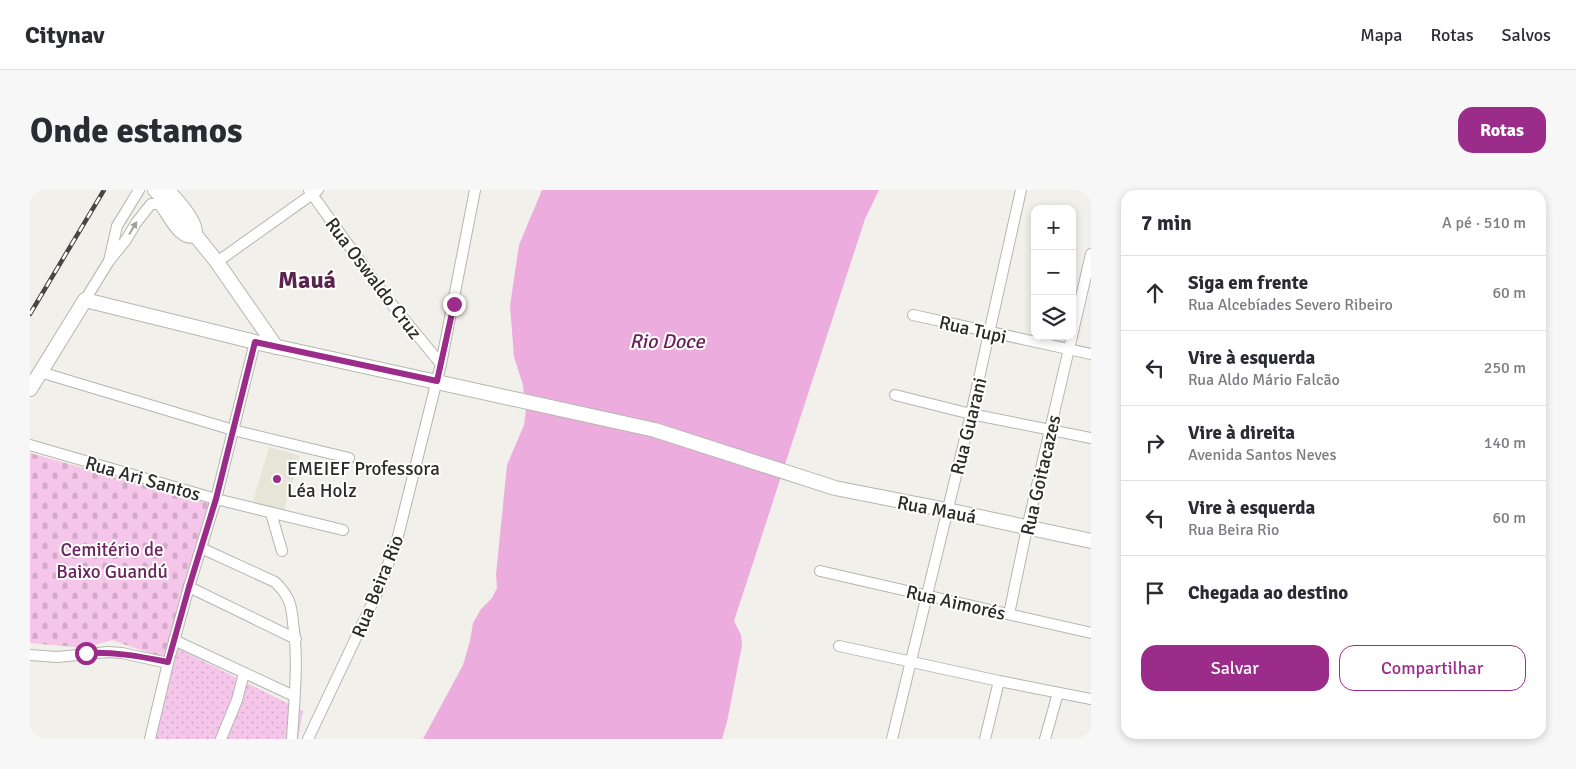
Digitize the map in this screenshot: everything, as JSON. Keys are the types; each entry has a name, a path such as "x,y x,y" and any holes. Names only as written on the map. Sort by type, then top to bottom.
{"street":[{"path":"109,261 117,226 140,190"},
{"path":"155,190 176,211 217,262 276,347"},
{"path":"170,190 195,222 198,230 196,236"},
{"name":"Rua Beira Rio","path":"308,739 379,589 398,540 441,364 475,190"},
{"name":"Rua Guarani","path":"892,739 971,414 1021,190"},
{"path":"217,262 313,191"},
{"name":"Rua Oswaldo Cruz","path":"313,191 385,296 441,364"},
{"path":"30,389 109,261 126,240 147,207 154,203 160,206 177,230 184,236 189,238 196,236"},
{"name":"Rua Goitacazes","path":"1076,319 1091,254"},
{"name":"Rua Mauá","path":"85,300 276,347 656,430 835,488 947,510 1091,542"},
{"name":"Rua Tupi","path":"913,315 1091,354"},
{"name":"Rua Goitacazes","path":"1009,614 1071,340"},
{"path":"150,739 174,640 216,499 255,342"},
{"path":"40,372 233,430 349,458"},
{"path":"895,395 971,414 1091,438"},
{"name":"Rua Ari Santos","path":"30,445 216,499 343,530"},
{"path":"271,513 282,551"},
{"path":"201,548 275,582 283,589 291,605 296,639 292,739"},
{"name":"Rua Aimorés","path":"820,571 1091,633"},
{"path":"189,587 296,639"},
{"path":"174,640 294,696"},
{"path":"839,646 1091,699"},
{"path":"30,656 57,657 108,652 168,662"},
{"path":"221,739 237,700 244,673"},
{"path":"985,739 1000,681"},
{"path":"1045,739 1058,693"}],"shaded area":[{"name":"EMEIEF Professora Léa Holz","path":"269,447 300,456 284,511 253,501"}],"green space":[{"name":"Cemitério de Baixo Guandú","path":"30,453 211,504 171,655 164,658 112,640 85,648 30,643"},
{"path":"173,646 303,711 298,739 152,739"}],"water":[{"name":"Rio Doce","path":"542,190 879,190 865,219 734,621 741,635 742,645 722,739 423,739 463,665 473,623 481,609 492,598 497,588 496,575 507,465 524,425 526,410 523,385 514,357 510,306 519,245"}],"railway":[{"path":"30,314 104,190"}],"place":[{"name":"EMEIEF Professora Léa Holz","path":"277,479"}],"district":[{"name":"Mauá","path":"307,280"}],"route":[{"path":"86,653 122,653 168,662 216,499 255,342 437,381 454,304"}]}
